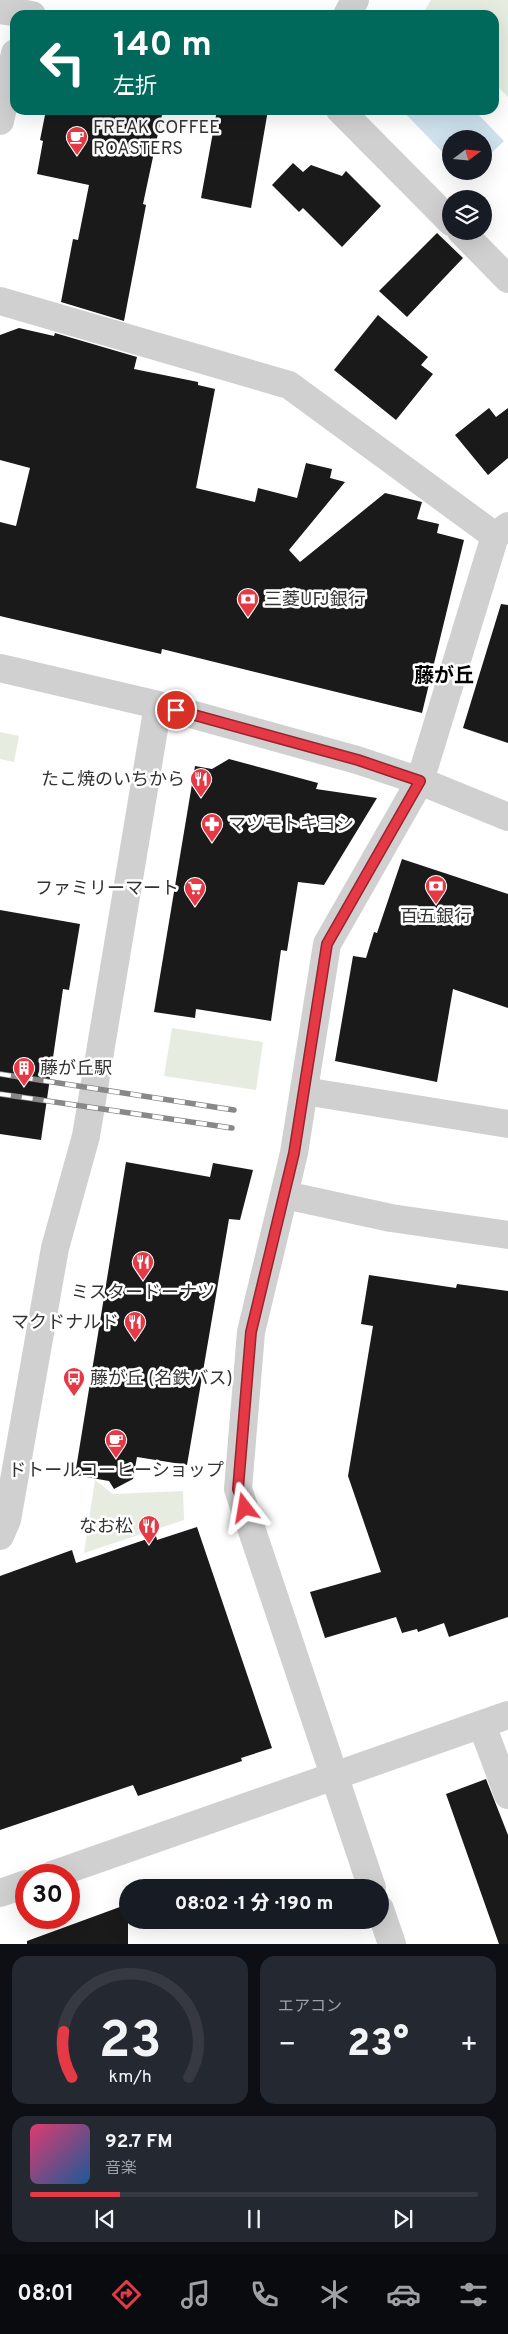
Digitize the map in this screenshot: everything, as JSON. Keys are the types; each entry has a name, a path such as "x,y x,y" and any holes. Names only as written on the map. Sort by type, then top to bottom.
{"street":[{"path":"0,121 10,76"},
{"path":"345,115 442,213"},
{"path":"470,240 508,279"},
{"path":"0,301 288,385 501,531 420,781 327,944 294,1153 251,1332 238,1489 369,1879"},
{"path":"0,668 158,705 358,760 420,781 508,817"},
{"path":"0,1536 7,1520 55,1248 86,1136 158,705"},
{"path":"304,1091 508,1124"},
{"path":"285,1195 390,1218 508,1236"},
{"path":"80,1865 508,1715"},
{"path":"482,1725 508,1795"},
{"path":"0,1893 15,1888"},
{"path":"387,1929 392,1944"}],"shaded area":[{"path":"431,0 508,0 508,97 499,88 499,10 425,10"},
{"path":"0,732 19,736 14,762 0,759"},
{"path":"172,1028 263,1042 256,1090 164,1076"},
{"path":"95,1480 113,1494 183,1491 184,1520 84,1553"}],"water":[{"path":"407,115 479,115 504,141 492,152 492,130 442,130 442,152"}],"building":[{"path":"45,115 162,115 143,204 146,205 124,321 61,302 73,239 78,240 89,185 37,174 43,141 40,140"},
{"path":"216,115 267,115 251,208 201,198"},
{"path":"293,163 303,172 311,165 342,176 346,171 381,206 342,247 303,208 299,212 272,185"},
{"path":"437,233 442,240 463,258 407,317 379,291"},
{"path":"378,315 428,357 421,365 433,374 396,420 334,370"},
{"path":"19,328 54,336 55,333 137,357 134,369 198,382 198,385 215,389 196,488 255,502 258,488 297,498 306,463 332,469 330,478 345,482 289,550 300,562 385,493 422,502 417,519 439,524 437,533 464,540 422,713 162,649 161,654 0,616 0,522 16,526 30,468 0,460 0,335"},
{"path":"489,408 496,417 508,408 508,458 488,475 455,435"},
{"path":"501,604 508,605 508,743 463,728"},
{"path":"229,759 318,783 316,789 377,798 324,885 298,882 287,951 281,950 271,1021 196,1009 195,1018 154,1012 195,766 212,769"},
{"path":"402,859 508,894 508,1008 453,989 437,1082 335,1061 353,956 366,958 374,932 377,933"},
{"path":"0,910 80,924 69,990 63,989 41,1140 0,1134"},
{"path":"126,1162 210,1177 213,1163 253,1170 240,1220 229,1219 187,1465 137,1457 133,1479 114,1489 109,1481 75,1475"},
{"path":"369,1275 456,1288 457,1284 508,1291 508,1617 449,1637 444,1623 418,1632 417,1629 402,1633 396,1617 325,1638 310,1592 381,1572 348,1476 373,1326 361,1324"},
{"path":"197,1527 272,1748 241,1758 242,1761 138,1796 133,1785 0,1830 0,1576 72,1550 76,1563 156,1536 157,1540"},
{"path":"486,1779 508,1835 508,1944 499,1944 446,1794"},
{"path":"119,1907 119,1929 128,1929 128,1944 27,1944 27,1941 60,1929 80,1929 80,1922"}],"railway":[{"path":"0,1074 234,1110"},
{"path":"0,1094 232,1128"}],"place":[{"name":"FREAK COFFEE ROASTERS","path":"77,156"},
{"name":"三菱UFJ銀行","path":"248,618"},
{"name":"たこ焼のいちから","path":"201,798"},
{"name":"マツモトキヨシ","path":"212,843"},
{"name":"百五銀行","path":"436,905"},
{"name":"ファミリーマート","path":"195,907"},
{"name":"藤が丘駅","path":"24,1087"},
{"name":"ミスタードーナツ","path":"143,1281"},
{"name":"マクドナルド","path":"135,1341"},
{"name":"藤が丘 (名鉄バス)","path":"74,1397"},
{"name":"ドトールコーヒーショップ","path":"116,1459"},
{"name":"なお松","path":"149,1545"}],"district":[{"name":"藤が丘","path":"444,675"}],"route":[{"path":"176,710 358,760 420,781 327,944 294,1153 251,1332 238,1489 245,1508"}]}
